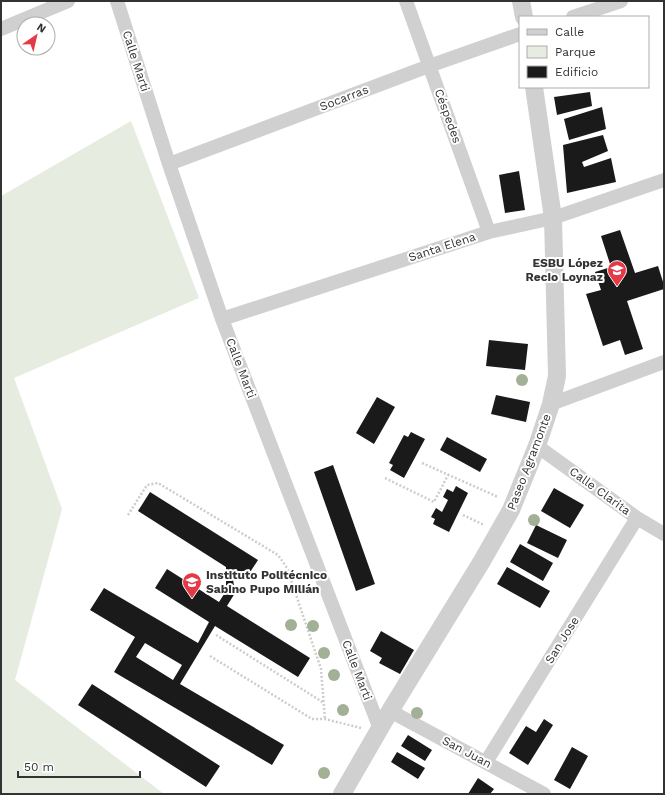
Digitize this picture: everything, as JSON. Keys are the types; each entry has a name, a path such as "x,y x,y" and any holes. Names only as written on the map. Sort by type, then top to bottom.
{"street":[{"path":"1,29 68,1"},
{"name":"Calle Marti","path":"117,1 169,164 222,319 378,732"},
{"name":"Céspedes","path":"406,1 489,232"},
{"path":"521,1 524,16"},
{"path":"576,16 621,1"},
{"name":"Socarras","path":"169,164 429,66 519,34"},
{"name":"Paseo Agramonte","path":"342,794 390,711 498,533 513,504 537,446 551,404 557,376 553,218 534,88"},
{"name":"Santa Elena","path":"222,319 489,232 553,218 664,180"},
{"path":"551,404 664,362"},
{"name":"Calle Clarita","path":"537,446 637,518 664,534"},
{"name":"San Jose","path":"486,762 637,518"},
{"name":"San Juan","path":"390,711 544,794"}],"path":[{"path":"422,463 513,504"},
{"path":"385,478 434,502 448,475"},
{"path":"128,515 147,485 158,483 278,555 287,568 321,669 325,720"},
{"path":"463,515 498,533"},
{"path":"216,635 324,703"},
{"path":"210,656 312,719 325,720 378,732"}],"green space":[{"path":"131,121 199,298 14,378 62,509 15,680 164,794 1,794 1,196"}],"building":[{"path":"590,92 592,106 557,115 554,97"},
{"path":"602,107 606,129 569,140 564,119"},
{"path":"603,135 608,151 582,162 584,167 611,158 616,182 567,193 563,145"},
{"path":"519,171 525,210 505,213 499,175"},
{"path":"620,230 635,273 658,266 664,285 664,289 627,301 643,349 625,355 620,340 603,346 586,294 601,290 595,272 611,267 601,236"},
{"path":"489,340 528,344 525,370 486,366"},
{"path":"496,395 530,402 526,422 491,414"},
{"path":"377,397 395,407 374,444 356,433"},
{"path":"411,432 425,439 404,478 390,470 393,465 389,463 404,435 408,437"},
{"path":"447,437 487,459 480,472 440,450"},
{"path":"333,465 375,584 356,591 314,472"},
{"path":"456,486 468,493 449,532 433,524 435,519 431,517 436,508 442,512 448,500 443,497 447,489 453,492"},
{"path":"554,488 584,505 570,528 541,511"},
{"path":"150,492 258,560 245,580 232,572 235,593 227,606 310,658 298,677 215,626 180,684 284,745 272,765 114,672 135,637 90,610 104,588 198,643 209,622 155,588 167,569 219,602 226,591 226,567 138,511","holes":["145,643 182,665 173,680 136,657"]},
{"path":"536,525 567,540 558,558 527,543"},
{"path":"520,544 553,563 543,581 510,562"},
{"path":"507,567 550,591 540,608 497,584"},
{"path":"381,631 414,650 400,674 379,663 382,658 370,651"},
{"path":"92,684 220,766 206,787 78,705"},
{"path":"544,719 553,725 528,765 509,753 526,726 536,732"},
{"path":"408,735 432,750 425,761 401,746"},
{"path":"572,747 588,756 570,789 554,780"},
{"path":"397,752 425,768 418,779 391,762"},
{"path":"478,778 494,789 490,794 468,794"}],"place":[{"name":"ESBU López Recio Loynaz","path":"617,287"},
{"name":"Instituto Politécnico Sabino Pupo Milián","path":"192,599"}]}
